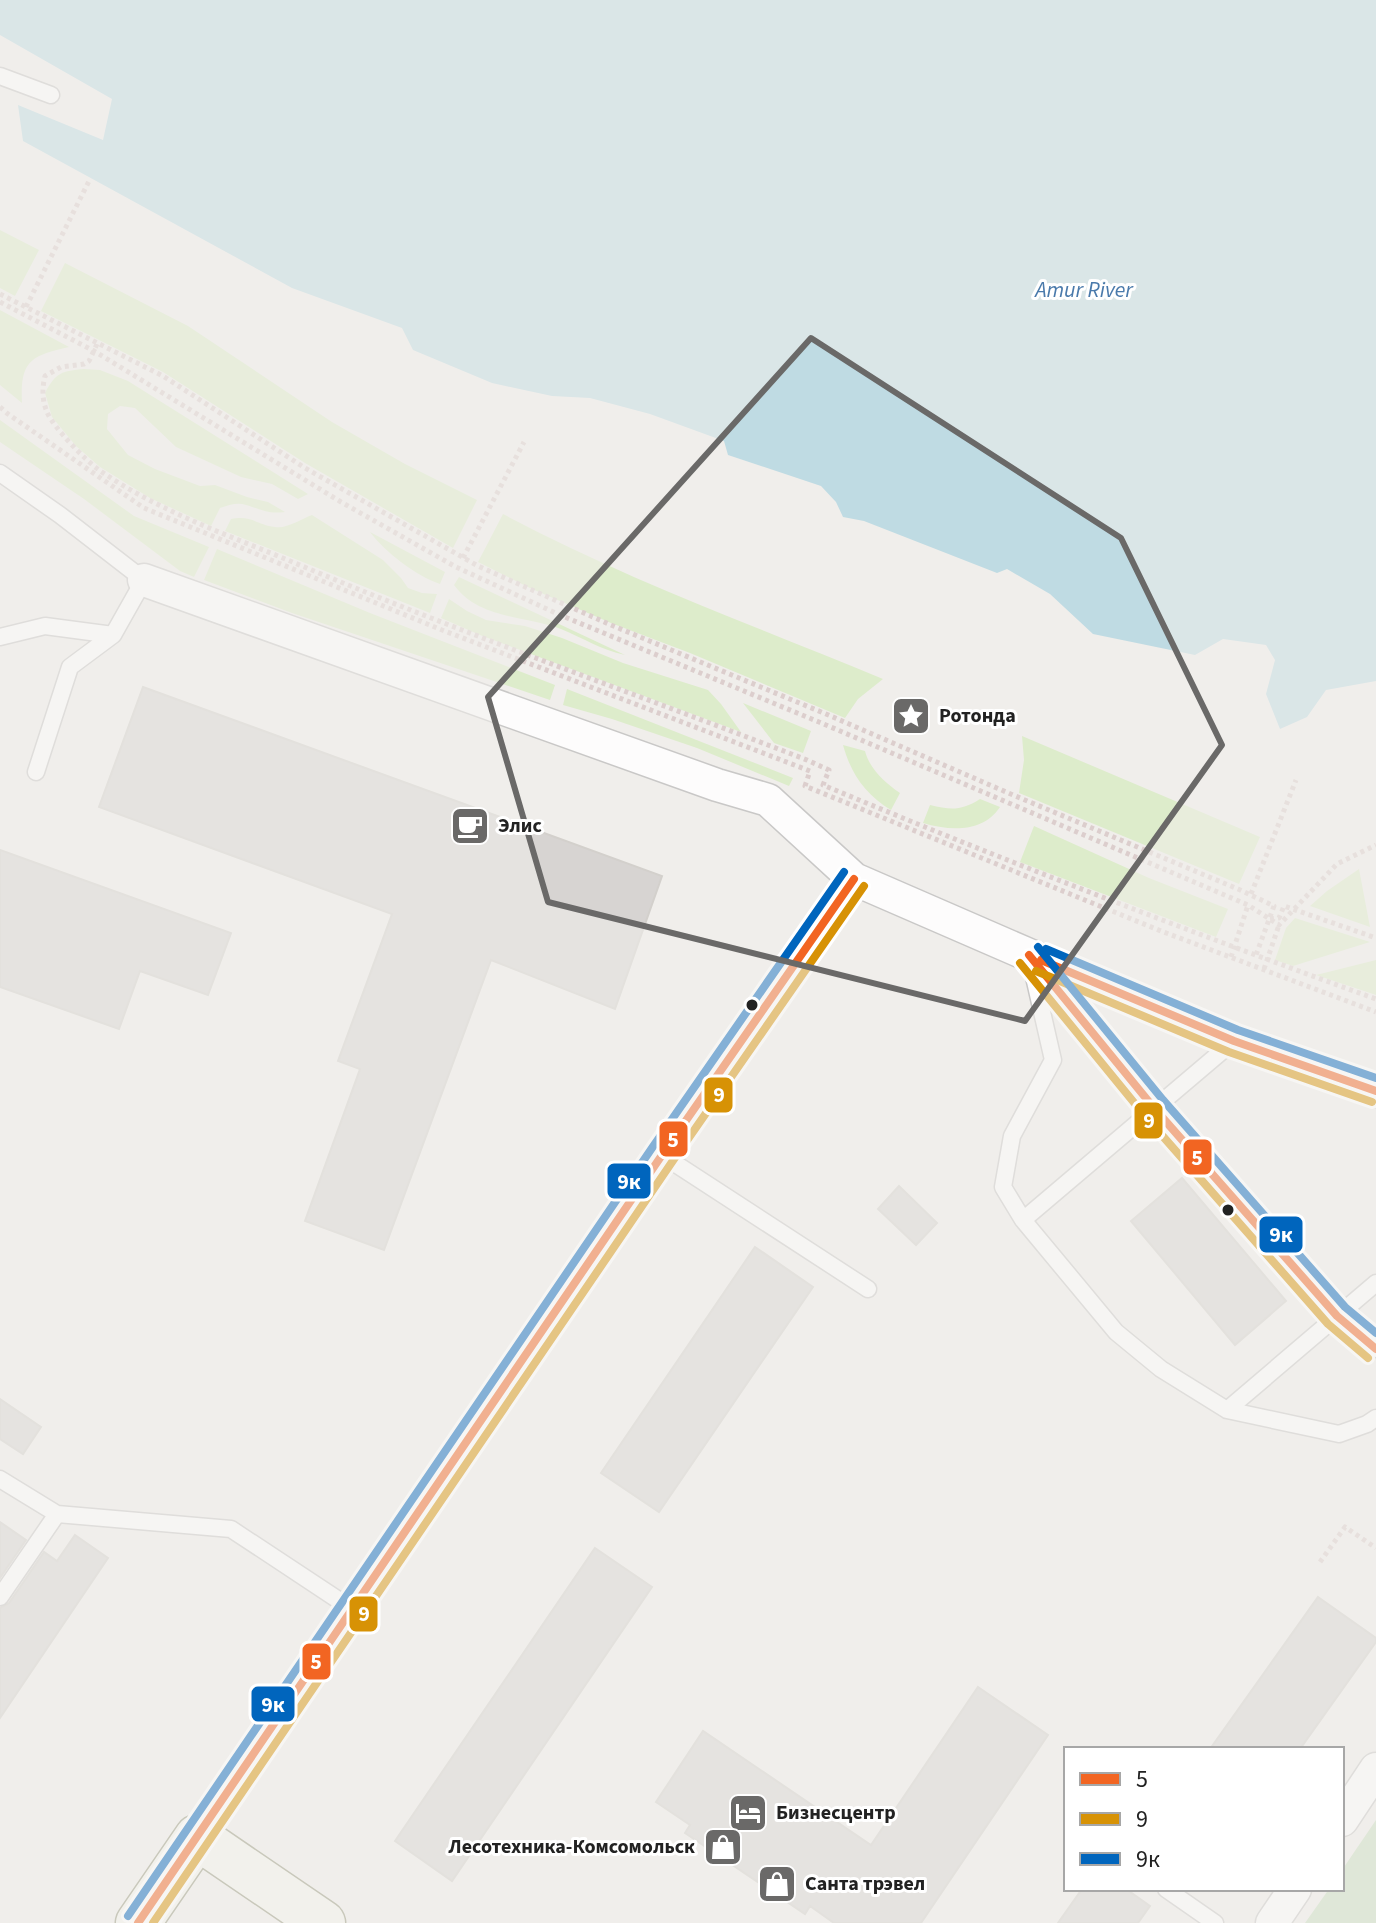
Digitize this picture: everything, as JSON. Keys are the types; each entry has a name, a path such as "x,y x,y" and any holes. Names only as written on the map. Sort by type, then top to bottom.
{"main road":[{"path":"138,1923 197,1837 323,1923"}],"street":[{"path":"144,580 702,780 768,800 854,879 1234,1041 1376,1091"},
{"path":"197,1837 854,879"},
{"path":"1344,1817 1376,1769"},
{"path":"1272,1923 1294,1891"}],"lane":[{"path":"0,76 51,95"},
{"path":"0,473 144,580 113,635 70,667 36,772"},
{"path":"0,637 45,626 113,635"},
{"path":"1029,955 1154,1108 1337,1316 1376,1349"},
{"path":"1029,955 1053,1060 1012,1136 1003,1187 1023,1220 1116,1332 1161,1369 1227,1410 1339,1434 1376,1418"},
{"path":"1023,1220 1234,1041"},
{"path":"662,1155 868,1289"},
{"path":"1227,1410 1376,1283"},
{"path":"0,1479 57,1514 231,1529 352,1609"},
{"path":"0,1597 57,1514"},
{"path":"1169,1891 1215,1923"}],"path":[{"path":"26,307 89,181"},
{"path":"0,294 163,376 305,468 463,558 536,593 1274,906 1256,955"},
{"path":"0,302 94,351 341,502 456,567 560,615 1248,905 1279,925"},
{"path":"97,344 89,361 61,367 45,376 43,396 46,410 51,420 98,469 149,499 210,528 510,650 649,699 818,765 829,770 823,785 1006,860 1376,999"},
{"path":"0,407 144,508 442,630 810,771 805,786 1161,931 1376,1012"},
{"path":"463,558 524,442"},
{"path":"1251,894 1296,780"},
{"path":"1264,969 1279,925 1337,864 1376,845"},
{"path":"1231,957 1248,905"},
{"path":"1269,919 1279,918 1284,906 1376,938"},
{"path":"1320,1562 1345,1527 1376,1548"}],"highlighted area":[{"path":"811,338 1121,538 1222,745 1025,1021 548,902 488,697"}],"green space":[{"path":"0,230 39,250 15,296 0,288"},
{"path":"65,263 188,326 332,422 405,464 477,500 453,548 305,463 163,372 41,311"},
{"path":"0,310 69,347 45,354 30,363 23,378 22,403 0,385"},
{"path":"84,369 100,370 128,381 308,494 298,499 272,484 241,477 176,447 135,408 120,406 108,414 107,429 128,455 200,486 215,485 268,502 285,512 269,512 233,504 220,508 211,526 150,498 100,467 76,446 52,417 45,393 49,386 60,374"},
{"path":"0,420 134,516 209,547 194,577 180,571 84,499 0,442"},
{"path":"503,514 643,581 883,679 858,699 845,718 532,589 478,562"},
{"path":"312,515 383,560 408,588 437,594 430,613 225,531 231,519 244,518 280,527"},
{"path":"370,532 445,572 440,584 402,562"},
{"path":"217,549 555,685 550,700 204,580"},
{"path":"459,577 625,655 561,629 477,605 454,585"},
{"path":"449,599 486,620 525,626 623,663 708,690 741,732 441,618"},
{"path":"567,689 793,778 789,786 697,748 563,705"},
{"path":"743,703 811,731 803,753 774,743"},
{"path":"1022,736 1260,837 1239,884 1019,793 1024,760"},
{"path":"843,745 865,751 878,775 900,793 891,810 860,782"},
{"path":"980,799 1000,807 985,822 965,828 944,828 923,823 930,805 956,808"},
{"path":"1034,826 1149,878 1228,909 1216,937 1020,862"},
{"path":"1359,869 1370,927 1310,906 1327,891"},
{"path":"1295,918 1370,942 1293,966 1275,960 1286,928"},
{"path":"1376,960 1376,995 1316,975"},
{"path":"1376,1820 1376,1923 1305,1923 1328,1891 1344,1891 1344,1867"}],"water":[{"name":"Amur River","path":"0,0 1376,0 1376,681 1326,690 1307,717 1280,729 1266,694 1275,660 1266,645 1223,639 1195,655 1093,634 1050,594 1007,569 997,573 864,521 843,517 836,502 821,486 728,455 724,441 650,414 590,398 552,396 492,383 413,350 402,328 292,288 23,141 18,105 103,140 112,99 0,35"}],"building":[{"path":"143,687 662,876 615,1009 491,960 384,1250 305,1221 360,1069 338,1061 392,914 99,807"},
{"path":"0,850 231,933 208,995 140,971 119,1029 0,987"},
{"path":"1182,1178 1286,1301 1235,1345 1131,1221"},
{"path":"899,1186 937,1223 916,1245 878,1209"},
{"path":"755,1247 813,1287 659,1512 601,1473"},
{"path":"0,1399 41,1427 23,1454 0,1439"},
{"path":"0,1522 26,1540 0,1578"},
{"path":"75,1535 108,1558 0,1718 0,1608 9,1603 44,1552 57,1561"},
{"path":"595,1548 652,1587 452,1881 395,1841"},
{"path":"1318,1597 1376,1638 1301,1747 1211,1747"},
{"name":"Бизнесцентр","path":"978,1687 1048,1735 921,1923 834,1923 810,1906 805,1914 685,1833 690,1825 656,1802 703,1731 871,1845"},
{"path":"1081,1891 1129,1891 1150,1906 1138,1923 1058,1923"}],"transit line":[{"name":"9к","path":"128,1916 844,872"},
{"name":"5","path":"138,1923 854,879"},
{"name":"9","path":"153,1923 864,886"},
{"name":"9к","path":"1038,947 1163,1100 1345,1307 1376,1333"},
{"name":"9к","path":"1046,949 1238,1030 1376,1078"},
{"name":"5","path":"1029,955 1154,1108 1337,1316 1376,1349"},
{"name":"5","path":"1041,960 1234,1041 1376,1091"},
{"name":"9","path":"1020,963 1145,1116 1328,1324 1368,1358"},
{"name":"9","path":"1036,971 1229,1052 1372,1102"}],"place":[{"name":"Ротонда","path":"911,716"},
{"name":"Элис","path":"470,826"},
{"name":"Бизнесцентр","path":"748,1813"},
{"name":"Лесотехника-Комсомольск","path":"723,1847"},
{"name":"Санта трэвел","path":"777,1884"}]}
